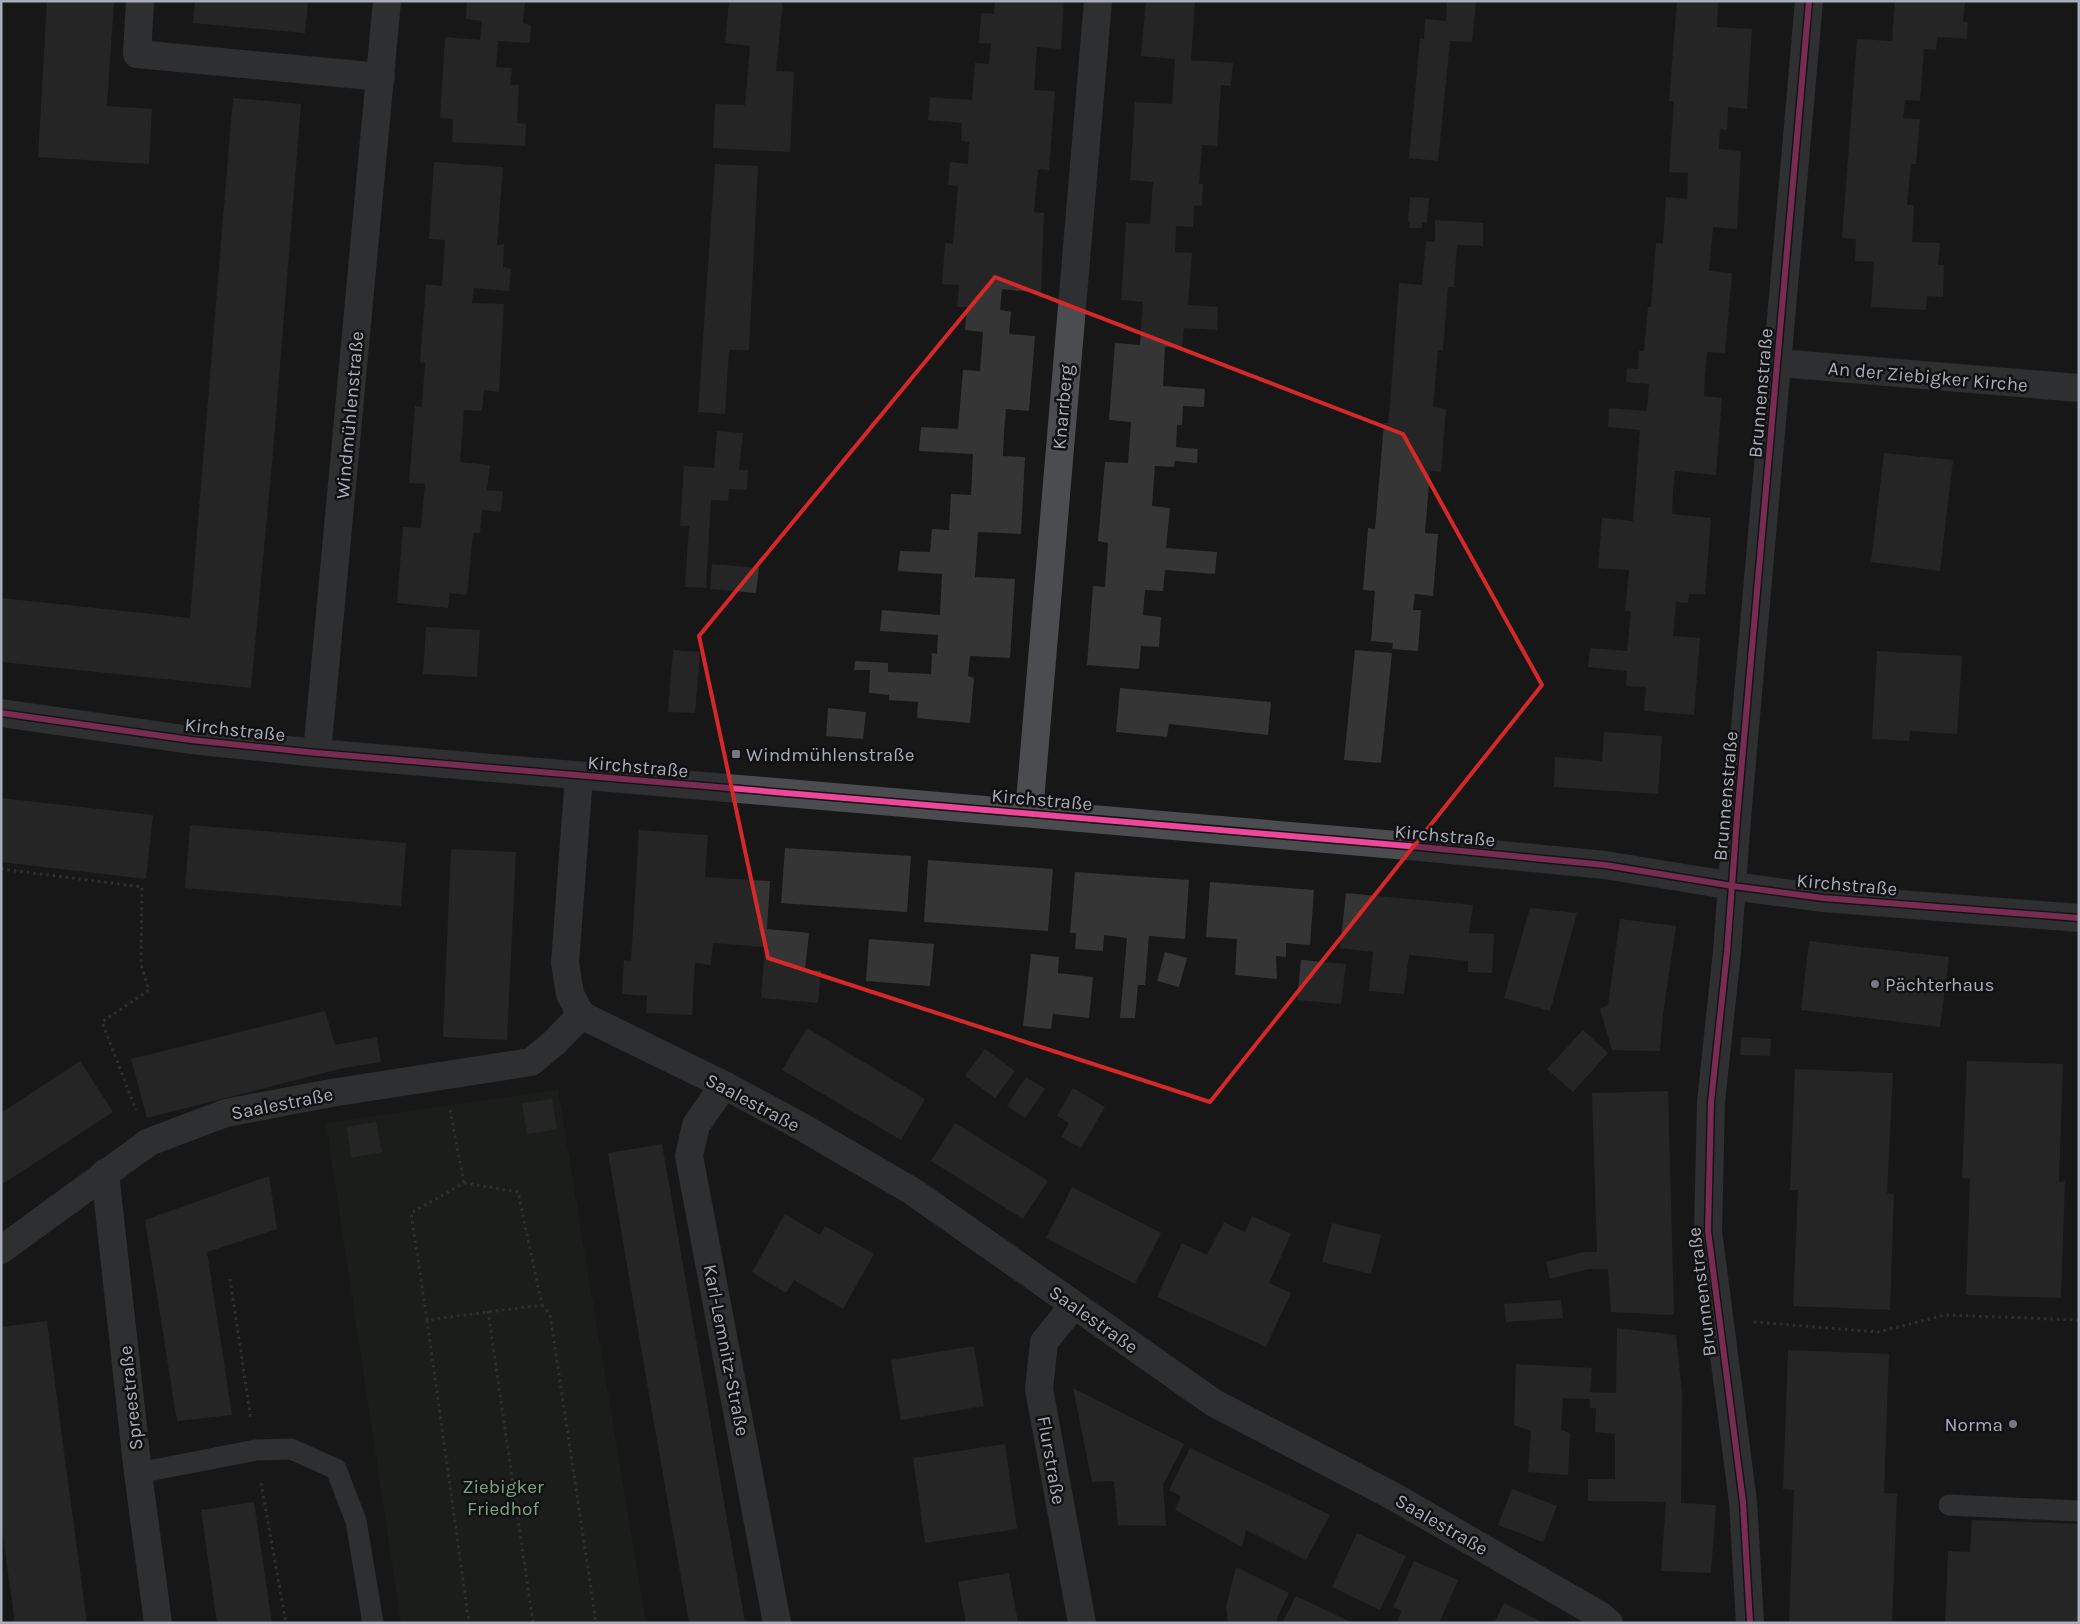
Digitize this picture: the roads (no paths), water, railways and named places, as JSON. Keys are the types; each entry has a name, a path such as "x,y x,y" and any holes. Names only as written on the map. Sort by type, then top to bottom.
{"street":[{"path":"140,1 136,54 381,77"},
{"name":"Windmühlenstraße","path":"317,753 387,1"},
{"name":"Knarrberg","path":"1028,813 1098,1"},
{"name":"Brunnenstraße","path":"1750,1623 1743,1502 1708,1231 1711,1102 1733,886 1737,818 1809,1"},
{"name":"An der Ziebigker Kirche","path":"1778,363 2079,388"},
{"name":"Kirchstraße","path":"1,713 191,740 317,753 1028,813 1605,866 1823,898 2079,918"},
{"path":"579,776 565,963 570,994 580,1014"},
{"name":"Saalestraße","path":"1,1250 149,1142 226,1113 331,1093 445,1077 531,1062 555,1042 580,1014 724,1085 802,1127 912,1191 1014,1260 1074,1306 1214,1403 1391,1495 1601,1616 1609,1623"},
{"name":"Karl-Lemnitz-Straße","path":"724,1085 696,1125 689,1156 777,1623"},
{"name":"Spreestraße","path":"105,1173 138,1473 158,1623"},
{"name":"Flurstraße","path":"1074,1306 1044,1342 1039,1389 1082,1623"}],"lane":[{"path":"138,1473 256,1450 291,1449 336,1469 356,1521 373,1623"},
{"path":"1949,1505 2079,1511"}],"place":[{"name":"Windmühlenstraße","path":"736,754"},
{"name":"Pächterhaus","path":"1875,984"},
{"name":"Norma","path":"2013,1424"}],"park label":[{"name":"Ziebigker Friedhof","path":"503,1497"}]}
